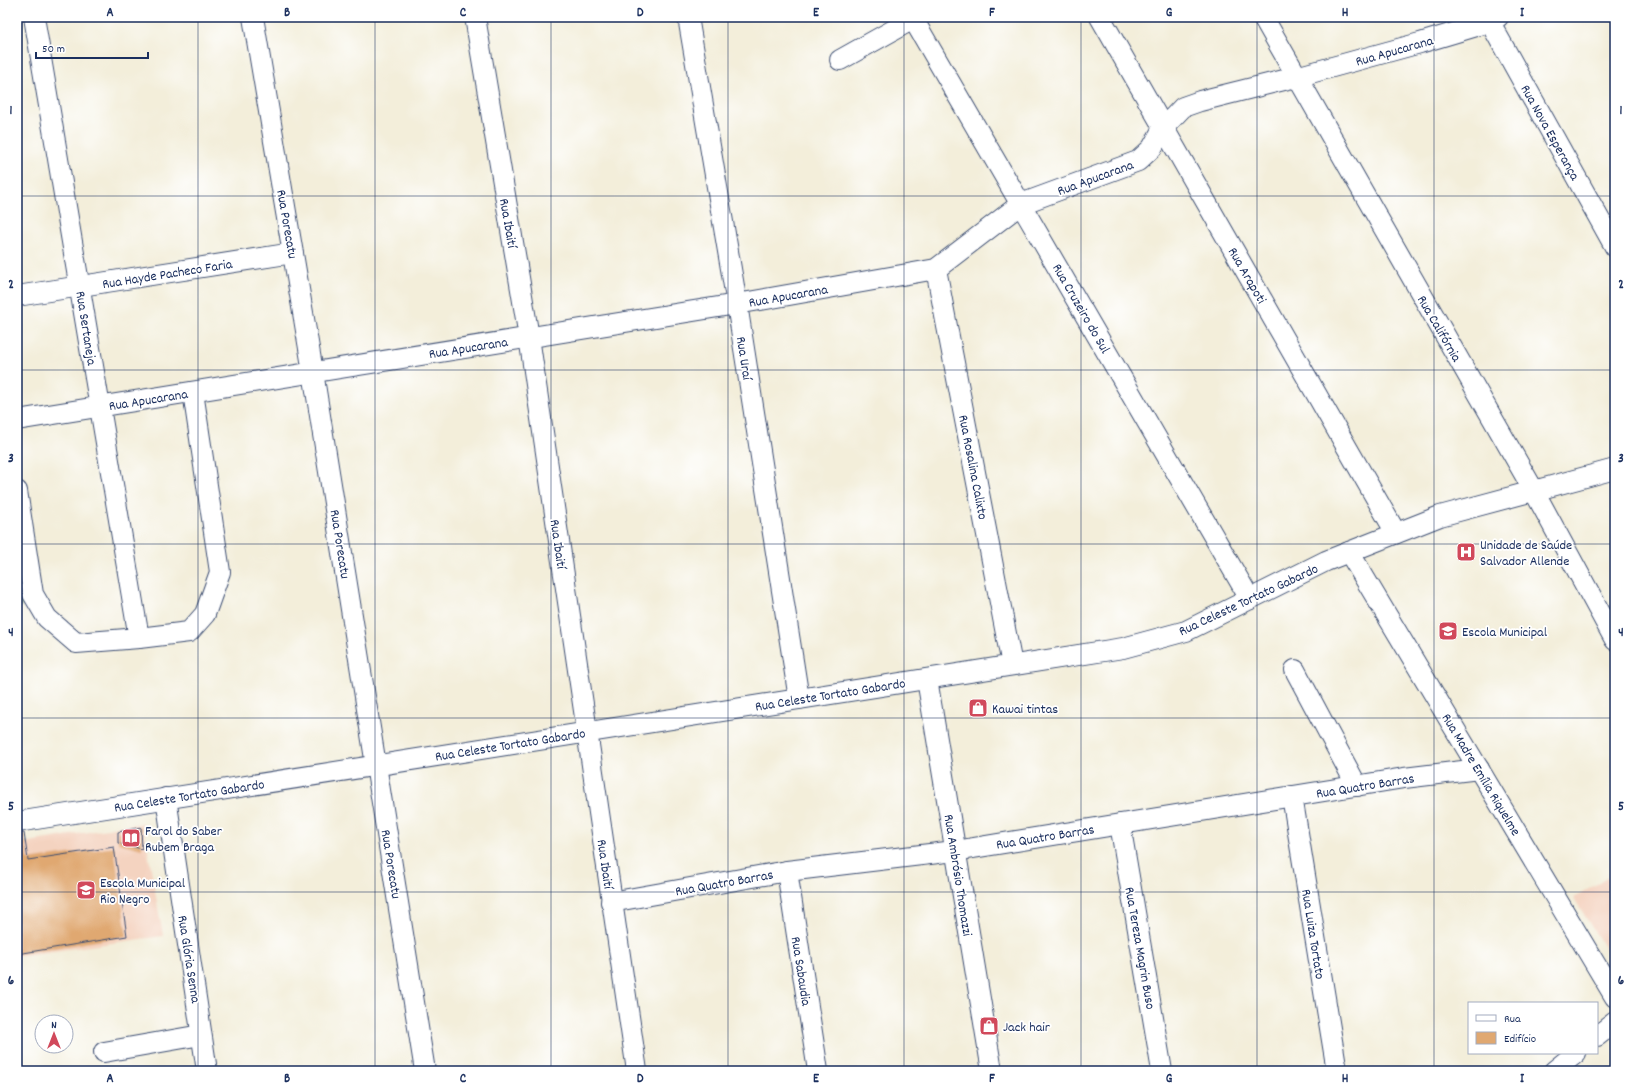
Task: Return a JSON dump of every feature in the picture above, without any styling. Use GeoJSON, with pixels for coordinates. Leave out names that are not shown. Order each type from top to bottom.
{"type":"FeatureCollection","features":[{"type":"Feature","properties":{"kind":"street","name":"Rua Sertaneja"},"geometry":{"type":"LineString","coordinates":[[34,17],[81,287],[99,407],[139,638]]}},
{"type":"Feature","properties":{"kind":"street","name":"Rua Porecatu"},"geometry":{"type":"LineString","coordinates":[[253,17],[313,372],[425,1071]]}},
{"type":"Feature","properties":{"kind":"street","name":"Rua Ibaití"},"geometry":{"type":"LineString","coordinates":[[475,17],[529,337],[637,1071]]}},
{"type":"Feature","properties":{"kind":"street","name":"Rua Uraí"},"geometry":{"type":"LineString","coordinates":[[688,17],[737,304],[799,699]]}},
{"type":"Feature","properties":{"kind":"street","name":"Rua Arapoti"},"geometry":{"type":"LineString","coordinates":[[1100,17],[1396,533]]}},
{"type":"Feature","properties":{"kind":"street","name":"Rua Califórnia"},"geometry":{"type":"LineString","coordinates":[[1263,17],[1534,491],[1615,640]]}},
{"type":"Feature","properties":{"kind":"street"},"geometry":{"type":"LineString","coordinates":[[840,60],[912,18]]}},
{"type":"Feature","properties":{"kind":"street","name":"Rua Cruzeiro do Sul"},"geometry":{"type":"LineString","coordinates":[[912,18],[1022,204],[1250,599]]}},
{"type":"Feature","properties":{"kind":"street","name":"Rua Apucarana"},"geometry":{"type":"LineString","coordinates":[[17,420],[737,304],[936,269],[1022,204],[1138,161],[1152,148],[1163,128],[1183,107],[1296,77],[1491,19]]}},
{"type":"Feature","properties":{"kind":"street","name":"Rua Nova Esperança"},"geometry":{"type":"LineString","coordinates":[[1491,19],[1615,247]]}},
{"type":"Feature","properties":{"kind":"street","name":"Rua Hayde Pacheco Faria"},"geometry":{"type":"LineString","coordinates":[[17,296],[293,253]]}},
{"type":"Feature","properties":{"kind":"street","name":"Rua Rosalina Calixto"},"geometry":{"type":"LineString","coordinates":[[936,269],[1012,665]]}},
{"type":"Feature","properties":{"kind":"street"},"geometry":{"type":"LineString","coordinates":[[17,491],[33,594],[47,618],[76,643],[189,632],[205,614],[220,572],[193,392]]}},
{"type":"Feature","properties":{"kind":"street","name":"Rua Celeste Tortato Gabardo"},"geometry":{"type":"LineString","coordinates":[[17,822],[1123,648],[1186,631],[1326,561],[1440,516],[1615,469]]}},
{"type":"Feature","properties":{"kind":"street","name":"Rua Madre Emília Riquelme"},"geometry":{"type":"LineString","coordinates":[[1349,552],[1615,997]]}},
{"type":"Feature","properties":{"kind":"street"},"geometry":{"type":"LineString","coordinates":[[1295,670],[1357,786]]}},
{"type":"Feature","properties":{"kind":"street","name":"Rua Ambrósio Thomazzi"},"geometry":{"type":"LineString","coordinates":[[927,679],[992,1071]]}},
{"type":"Feature","properties":{"kind":"street","name":"Rua Quatro Barras"},"geometry":{"type":"LineString","coordinates":[[611,902],[787,870],[956,851],[1292,796],[1479,769]]}},
{"type":"Feature","properties":{"kind":"street","name":"Rua Luiza Tortato"},"geometry":{"type":"LineString","coordinates":[[1292,796],[1337,1071]]}},
{"type":"Feature","properties":{"kind":"street","name":"Rua Glória Senna"},"geometry":{"type":"LineString","coordinates":[[166,798],[201,1034],[208,1071]]}},
{"type":"Feature","properties":{"kind":"street","name":"Rua Tereza Magrin Buso"},"geometry":{"type":"LineString","coordinates":[[1120,824],[1162,1071]]}},
{"type":"Feature","properties":{"kind":"street","name":"Rua Sabaudia"},"geometry":{"type":"LineString","coordinates":[[787,870],[818,1071]]}},
{"type":"Feature","properties":{"kind":"street"},"geometry":{"type":"LineString","coordinates":[[1598,1035],[1615,1022]]}},
{"type":"Feature","properties":{"kind":"street"},"geometry":{"type":"LineString","coordinates":[[104,1052],[201,1034]]}},
{"type":"Feature","properties":{"kind":"street"},"geometry":{"type":"LineString","coordinates":[[1554,1071],[1575,1054]]}},
{"type":"Feature","properties":{"kind":"shaded area","name":"Escola Municipal Rio Negro"},"geometry":{"type":"Polygon","coordinates":[[[143,823],[163,936],[17,956],[17,844],[143,823]]]}},
{"type":"Feature","properties":{"kind":"shaded area"},"geometry":{"type":"Polygon","coordinates":[[[1615,873],[1615,965],[1574,898],[1615,873]]]}},
{"type":"Feature","properties":{"kind":"green space"},"geometry":{"type":"Polygon","coordinates":[[[17,542],[25,605],[17,607],[17,542]]]}},
{"type":"Feature","properties":{"kind":"building","name":"Farol do Saber Rubem Braga"},"geometry":{"type":"Polygon","coordinates":[[[141,827],[142,849],[118,843],[118,832],[141,827]]]}},
{"type":"Feature","properties":{"kind":"building","name":"Escola Municipal Rio Negro"},"geometry":{"type":"Polygon","coordinates":[[[17,833],[24,833],[28,860],[114,847],[127,936],[17,954],[17,833]]]}},
{"type":"Feature","properties":{"kind":"place","name":"Unidade de Saúde Salvador Allende"},"geometry":{"type":"Point","coordinates":[1466,552]}},
{"type":"Feature","properties":{"kind":"place","name":"Escola Municipal"},"geometry":{"type":"Point","coordinates":[1448,631]}},
{"type":"Feature","properties":{"kind":"place","name":"Kawai tintas"},"geometry":{"type":"Point","coordinates":[978,708]}},
{"type":"Feature","properties":{"kind":"place","name":"Farol do Saber Rubem Braga"},"geometry":{"type":"Point","coordinates":[131,838]}},
{"type":"Feature","properties":{"kind":"place","name":"Escola Municipal Rio Negro"},"geometry":{"type":"Point","coordinates":[86,890]}},
{"type":"Feature","properties":{"kind":"place","name":"Jack hair"},"geometry":{"type":"Point","coordinates":[989,1026]}}]}
